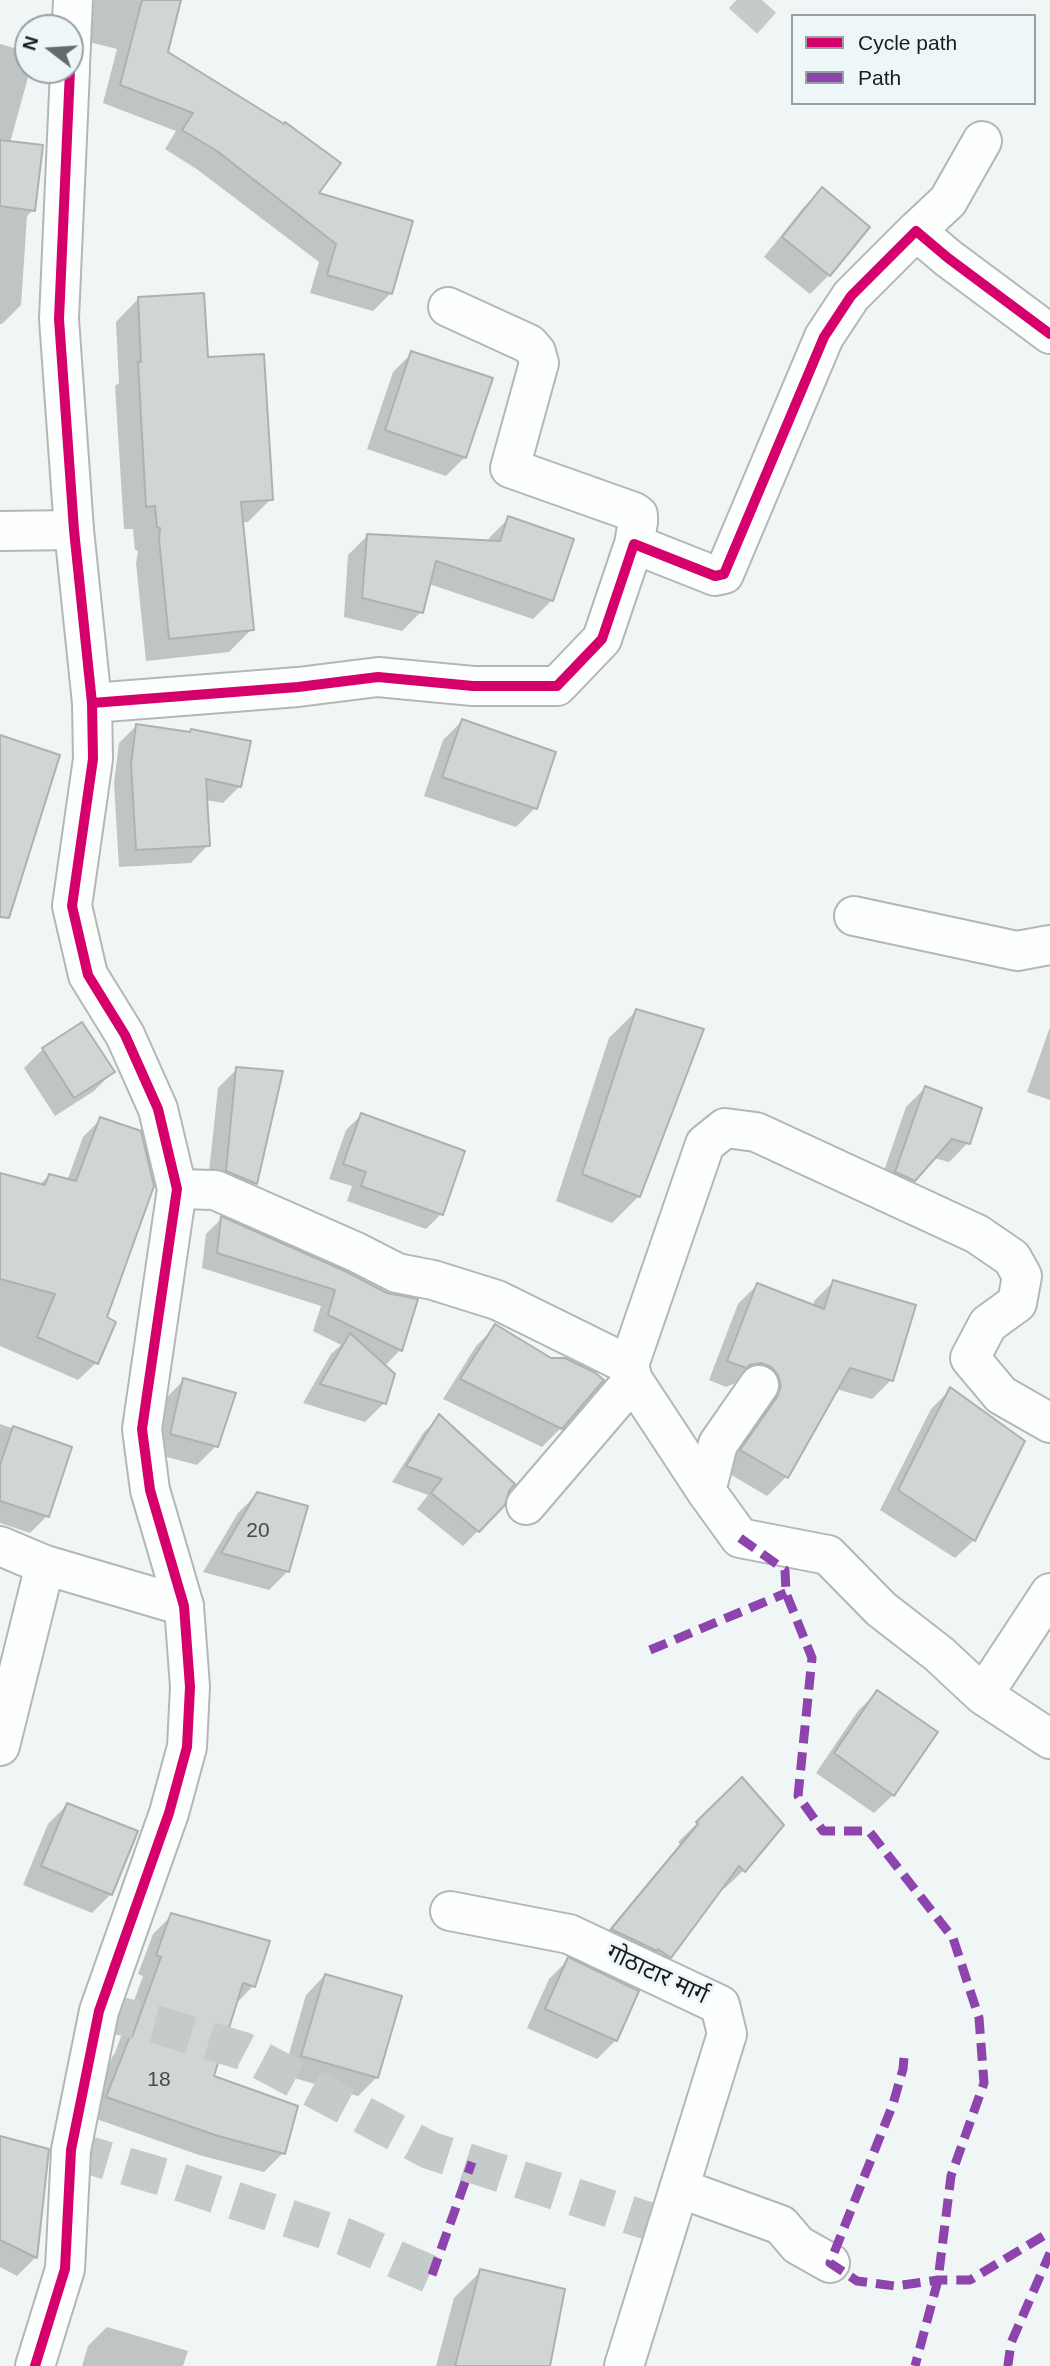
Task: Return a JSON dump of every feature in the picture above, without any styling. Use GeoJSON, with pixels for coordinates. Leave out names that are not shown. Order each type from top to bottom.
{"type":"FeatureCollection","features":[{"type":"Feature","properties":{"kind":"street"},"geometry":{"type":"LineString","coordinates":[[35,2366],[65,2269],[71,2150],[99,2011],[169,1813],[187,1747],[190,1687],[184,1606],[150,1490],[142,1429],[177,1189],[158,1109],[125,1035],[88,975],[72,905],[93,759],[92,703],[74,530],[59,319],[69,84]]}},
{"type":"Feature","properties":{"kind":"street"},"geometry":{"type":"LineString","coordinates":[[634,544],[715,576],[724,574],[824,337],[851,296],[948,201],[982,141]]}},
{"type":"Feature","properties":{"kind":"street"},"geometry":{"type":"LineString","coordinates":[[916,231],[1050,334]]}},
{"type":"Feature","properties":{"kind":"street"},"geometry":{"type":"LineString","coordinates":[[92,703],[284,688],[378,677],[473,686],[557,686],[602,639],[634,544],[638,515],[510,468],[539,363],[536,352],[529,344],[448,307]]}},
{"type":"Feature","properties":{"kind":"street"},"geometry":{"type":"LineString","coordinates":[[0,531],[74,530]]}},
{"type":"Feature","properties":{"kind":"street"},"geometry":{"type":"LineString","coordinates":[[854,916],[1017,951],[1050,945]]}},
{"type":"Feature","properties":{"kind":"street"},"geometry":{"type":"LineString","coordinates":[[526,1506],[631,1372],[705,1144],[726,1128],[756,1132],[977,1234],[1012,1258],[1023,1276],[1017,1303],[988,1324],[970,1359],[1001,1395],[1050,1423]]}},
{"type":"Feature","properties":{"kind":"street"},"geometry":{"type":"LineString","coordinates":[[177,1189],[215,1190],[397,1273],[433,1280],[497,1300],[631,1372],[706,1491],[740,1538],[828,1555],[881,1609],[939,1654],[982,1695],[1050,1739]]}},
{"type":"Feature","properties":{"kind":"street"},"geometry":{"type":"LineString","coordinates":[[706,1491],[718,1444],[759,1385]]}},
{"type":"Feature","properties":{"kind":"street"},"geometry":{"type":"LineString","coordinates":[[0,1546],[45,1565],[184,1606]]}},
{"type":"Feature","properties":{"kind":"street"},"geometry":{"type":"LineString","coordinates":[[0,1746],[45,1565]]}},
{"type":"Feature","properties":{"kind":"street"},"geometry":{"type":"LineString","coordinates":[[982,1695],[1050,1593]]}},
{"type":"Feature","properties":{"kind":"street","name":"गोठाटार मार्ग"},"geometry":{"type":"LineString","coordinates":[[450,1910],[569,1934],[720,2004],[727,2034],[624,2366]]}},
{"type":"Feature","properties":{"kind":"street"},"geometry":{"type":"LineString","coordinates":[[679,2188],[781,2225],[798,2245],[830,2263]]}},
{"type":"Feature","properties":{"kind":"building"},"geometry":{"type":"Polygon","coordinates":[[[142,0],[181,0],[168,52],[284,124],[285,122],[341,163],[319,193],[413,221],[392,294],[327,275],[336,244],[217,151],[182,130],[193,113],[120,85],[142,0]]]}},
{"type":"Feature","properties":{"kind":"building"},"geometry":{"type":"Polygon","coordinates":[[[0,140],[43,145],[35,211],[0,206],[0,140]]]}},
{"type":"Feature","properties":{"kind":"building"},"geometry":{"type":"Polygon","coordinates":[[[822,187],[870,227],[830,276],[782,237],[822,187]]]}},
{"type":"Feature","properties":{"kind":"building"},"geometry":{"type":"Polygon","coordinates":[[[204,293],[208,357],[264,354],[273,500],[241,502],[254,630],[169,639],[160,528],[157,527],[155,506],[146,507],[138,362],[141,362],[138,297],[204,293]]]}},
{"type":"Feature","properties":{"kind":"building"},"geometry":{"type":"Polygon","coordinates":[[[411,351],[493,378],[466,458],[385,430],[411,351]]]}},
{"type":"Feature","properties":{"kind":"building"},"geometry":{"type":"Polygon","coordinates":[[[508,516],[574,539],[553,601],[436,561],[423,613],[362,598],[367,534],[500,541],[508,516]]]}},
{"type":"Feature","properties":{"kind":"building"},"geometry":{"type":"Polygon","coordinates":[[[462,719],[556,752],[537,809],[442,777],[462,719]]]}},
{"type":"Feature","properties":{"kind":"building"},"geometry":{"type":"Polygon","coordinates":[[[136,724],[190,732],[191,729],[251,741],[241,787],[206,779],[210,846],[136,850],[131,765],[136,724]]]}},
{"type":"Feature","properties":{"kind":"building"},"geometry":{"type":"Polygon","coordinates":[[[0,735],[60,755],[9,918],[0,917],[0,735]]]}},
{"type":"Feature","properties":{"kind":"building"},"geometry":{"type":"Polygon","coordinates":[[[636,1009],[704,1029],[640,1197],[582,1174],[636,1009]]]}},
{"type":"Feature","properties":{"kind":"building"},"geometry":{"type":"Polygon","coordinates":[[[82,1022],[115,1072],[74,1098],[42,1048],[82,1022]]]}},
{"type":"Feature","properties":{"kind":"building"},"geometry":{"type":"Polygon","coordinates":[[[236,1067],[283,1071],[257,1184],[226,1171],[236,1067]]]}},
{"type":"Feature","properties":{"kind":"building"},"geometry":{"type":"Polygon","coordinates":[[[925,1086],[982,1108],[970,1144],[952,1139],[915,1181],[895,1172],[925,1086]]]}},
{"type":"Feature","properties":{"kind":"building"},"geometry":{"type":"Polygon","coordinates":[[[361,1113],[465,1151],[443,1215],[361,1186],[366,1172],[343,1164],[361,1113]]]}},
{"type":"Feature","properties":{"kind":"building"},"geometry":{"type":"Polygon","coordinates":[[[100,1117],[141,1131],[154,1186],[107,1317],[116,1322],[98,1364],[37,1337],[55,1294],[0,1279],[0,1173],[45,1185],[49,1174],[76,1181],[100,1117]]]}},
{"type":"Feature","properties":{"kind":"building"},"geometry":{"type":"Polygon","coordinates":[[[221,1216],[347,1272],[387,1293],[418,1299],[402,1351],[328,1315],[335,1290],[217,1253],[221,1216]]]}},
{"type":"Feature","properties":{"kind":"building"},"geometry":{"type":"Polygon","coordinates":[[[833,1280],[916,1305],[893,1381],[850,1368],[788,1478],[740,1450],[777,1397],[781,1386],[778,1375],[771,1367],[761,1363],[746,1368],[727,1361],[757,1283],[824,1309],[833,1280]]]}},
{"type":"Feature","properties":{"kind":"building"},"geometry":{"type":"Polygon","coordinates":[[[495,1324],[551,1358],[565,1358],[604,1380],[562,1429],[460,1379],[495,1324]]]}},
{"type":"Feature","properties":{"kind":"building"},"geometry":{"type":"Polygon","coordinates":[[[350,1333],[395,1374],[386,1404],[320,1384],[350,1333]]]}},
{"type":"Feature","properties":{"kind":"building"},"geometry":{"type":"Polygon","coordinates":[[[183,1378],[236,1393],[218,1447],[170,1434],[183,1378]]]}},
{"type":"Feature","properties":{"kind":"building"},"geometry":{"type":"Polygon","coordinates":[[[950,1387],[1025,1441],[975,1541],[898,1490],[950,1387]]]}},
{"type":"Feature","properties":{"kind":"building"},"geometry":{"type":"Polygon","coordinates":[[[439,1414],[515,1484],[509,1491],[505,1505],[479,1532],[431,1493],[442,1479],[406,1466],[439,1414]]]}},
{"type":"Feature","properties":{"kind":"building"},"geometry":{"type":"Polygon","coordinates":[[[13,1426],[72,1447],[49,1517],[0,1501],[0,1465],[13,1426]]]}},
{"type":"Feature","properties":{"kind":"building"},"geometry":{"type":"Polygon","coordinates":[[[257,1492],[308,1506],[289,1572],[221,1553],[257,1492]]]}},
{"type":"Feature","properties":{"kind":"building"},"geometry":{"type":"Polygon","coordinates":[[[877,1690],[938,1732],[894,1796],[834,1753],[877,1690]]]}},
{"type":"Feature","properties":{"kind":"building"},"geometry":{"type":"Polygon","coordinates":[[[742,1777],[784,1825],[745,1872],[739,1866],[671,1958],[658,1949],[657,1951],[611,1929],[698,1824],[696,1822],[742,1777]]]}},
{"type":"Feature","properties":{"kind":"building"},"geometry":{"type":"Polygon","coordinates":[[[67,1803],[138,1831],[112,1895],[41,1866],[67,1803]]]}},
{"type":"Feature","properties":{"kind":"building"},"geometry":{"type":"Polygon","coordinates":[[[171,1913],[270,1941],[255,1987],[243,1983],[214,2076],[298,2106],[285,2154],[218,2136],[106,2097],[130,2036],[132,2037],[161,1957],[156,1955],[171,1913]]]}},
{"type":"Feature","properties":{"kind":"building"},"geometry":{"type":"Polygon","coordinates":[[[568,1957],[639,1991],[617,2041],[545,2009],[568,1957]]]}},
{"type":"Feature","properties":{"kind":"building"},"geometry":{"type":"Polygon","coordinates":[[[325,1974],[402,1996],[378,2078],[301,2056],[325,1974]]]}},
{"type":"Feature","properties":{"kind":"building"},"geometry":{"type":"Polygon","coordinates":[[[0,2136],[49,2149],[37,2258],[0,2240],[0,2136]]]}},
{"type":"Feature","properties":{"kind":"building"},"geometry":{"type":"Polygon","coordinates":[[[480,2269],[565,2289],[550,2366],[455,2366],[480,2269]]]}},
{"type":"Feature","properties":{"kind":"tunnel"},"geometry":{"type":"LineString","coordinates":[[743,21],[762,0]]}},
{"type":"Feature","properties":{"kind":"tunnel"},"geometry":{"type":"LineString","coordinates":[[99,2011],[158,2025],[243,2051],[429,2150],[667,2227]]}},
{"type":"Feature","properties":{"kind":"tunnel"},"geometry":{"type":"LineString","coordinates":[[71,2150],[173,2180],[345,2237],[432,2275]]}},
{"type":"Feature","properties":{"kind":"marked path"},"geometry":{"type":"LineString","coordinates":[[740,1538],[785,1570],[786,1593],[812,1658],[798,1796],[823,1831],[869,1831],[953,1938],[979,2018],[984,2083],[951,2176],[938,2280],[915,2366]]}},
{"type":"Feature","properties":{"kind":"marked path"},"geometry":{"type":"LineString","coordinates":[[650,1650],[786,1593]]}},
{"type":"Feature","properties":{"kind":"marked path"},"geometry":{"type":"LineString","coordinates":[[904,2058],[893,2104],[830,2263],[857,2281],[895,2286],[938,2280],[970,2280],[1050,2232]]}},
{"type":"Feature","properties":{"kind":"marked path"},"geometry":{"type":"LineString","coordinates":[[432,2275],[472,2162]]}},
{"type":"Feature","properties":{"kind":"marked path"},"geometry":{"type":"LineString","coordinates":[[1011,2366],[1008,2365],[1011,2343],[1050,2253]]}},
{"type":"Feature","properties":{"kind":"cycle path"},"geometry":{"type":"LineString","coordinates":[[35,2366],[65,2269],[71,2150],[99,2011],[169,1813],[187,1747],[190,1687],[184,1606],[150,1490],[142,1429],[177,1189],[158,1109],[125,1035],[88,975],[72,906],[93,759],[92,703],[74,530],[59,319],[69,84]]}},
{"type":"Feature","properties":{"kind":"cycle path"},"geometry":{"type":"LineString","coordinates":[[92,703],[298,687],[378,677],[473,686],[557,686],[602,639],[634,544],[715,576],[724,574],[824,337],[851,296],[916,231],[1050,334]]}}]}
